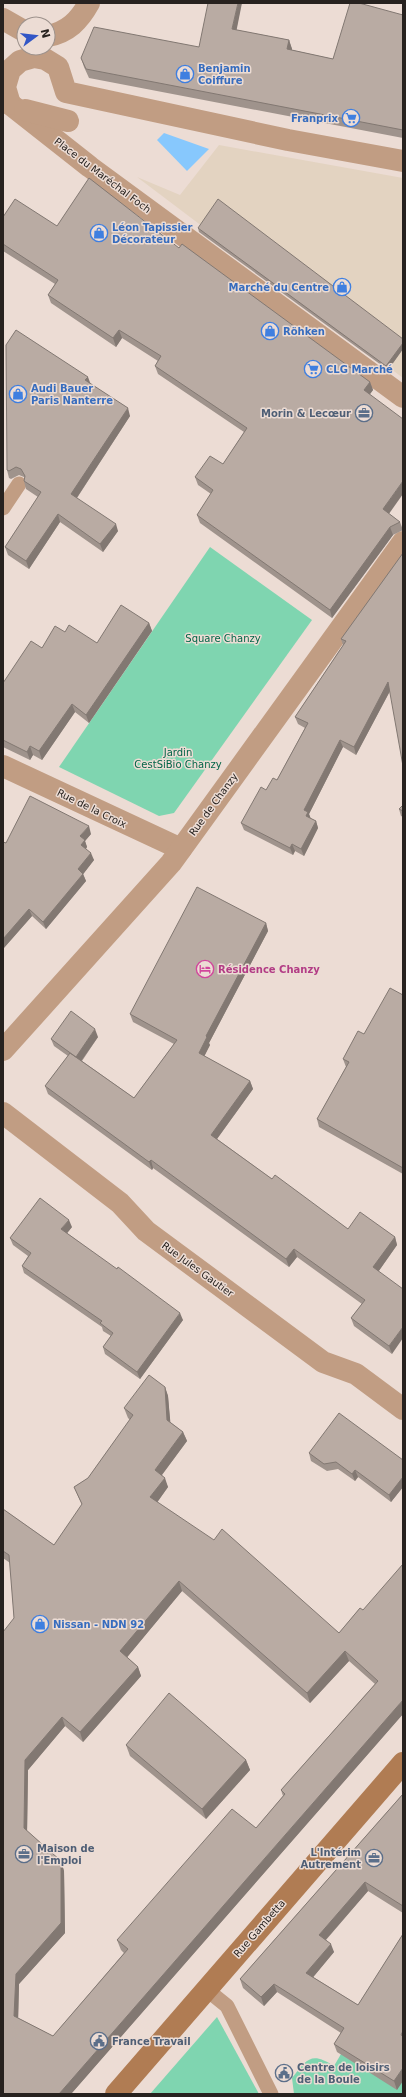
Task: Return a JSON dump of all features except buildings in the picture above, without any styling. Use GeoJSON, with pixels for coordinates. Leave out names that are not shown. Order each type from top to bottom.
{"type":"FeatureCollection","features":[{"type":"Feature","properties":{"kind":"street"},"geometry":{"type":"LineString","coordinates":[[56,33],[66,30],[77,22],[88,3]]}},
{"type":"Feature","properties":{"kind":"street"},"geometry":{"type":"LineString","coordinates":[[3,19],[16,26]]}},
{"type":"Feature","properties":{"kind":"street"},"geometry":{"type":"LineString","coordinates":[[27,56],[10,70],[5,87],[10,106],[68,121]]}},
{"type":"Feature","properties":{"kind":"street"},"geometry":{"type":"LineString","coordinates":[[40,56],[58,67],[66,92],[280,138],[403,161]]}},
{"type":"Feature","properties":{"kind":"street","name":"Place du Maréchal Foch"},"geometry":{"type":"LineString","coordinates":[[10,106],[403,397]]}},
{"type":"Feature","properties":{"kind":"street","name":"Rue de Chanzy"},"geometry":{"type":"LineString","coordinates":[[3,1050],[171,863],[403,542]]}},
{"type":"Feature","properties":{"kind":"street","name":"Rue de la Croix"},"geometry":{"type":"LineString","coordinates":[[3,766],[181,849]]}},
{"type":"Feature","properties":{"kind":"street","name":"Rue Jules Gautier"},"geometry":{"type":"LineString","coordinates":[[3,1113],[120,1203],[146,1231],[177,1254],[323,1362],[356,1374],[403,1409]]}},
{"type":"Feature","properties":{"kind":"street","name":"Rue Gambetta"},"geometry":{"type":"LineString","coordinates":[[116,2094],[403,1763]]}},
{"type":"Feature","properties":{"kind":"lane"},"geometry":{"type":"LineString","coordinates":[[3,508],[18,484]]}},
{"type":"Feature","properties":{"kind":"lane"},"geometry":{"type":"LineString","coordinates":[[206,1989],[227,2006],[271,2094]]}},
{"type":"Feature","properties":{"kind":"shaded area","name":"Marché du Centre"},"geometry":{"type":"Polygon","coordinates":[[[219,145],[403,178],[403,378],[137,177],[180,195],[219,145]]]}},
{"type":"Feature","properties":{"kind":"green space","name":"Square Chanzy"},"geometry":{"type":"Polygon","coordinates":[[[210,547],[312,620],[174,813],[159,816],[59,767],[210,547]]]}},
{"type":"Feature","properties":{"kind":"green space"},"geometry":{"type":"Polygon","coordinates":[[[217,2017],[259,2094],[150,2094],[217,2017]]]}},
{"type":"Feature","properties":{"kind":"green space"},"geometry":{"type":"Polygon","coordinates":[[[403,2040],[403,2094],[294,2094],[292,2078],[310,2059],[320,2059],[334,2066],[341,2054],[403,2040]]]}},
{"type":"Feature","properties":{"kind":"water"},"geometry":{"type":"Polygon","coordinates":[[[164,133],[209,149],[187,171],[157,140],[164,133]]]}},
{"type":"Feature","properties":{"kind":"place","name":"Benjamin Coiffure"},"geometry":{"type":"Point","coordinates":[185,74]}},
{"type":"Feature","properties":{"kind":"place","name":"Franprix"},"geometry":{"type":"Point","coordinates":[351,118]}},
{"type":"Feature","properties":{"kind":"place","name":"Léon Tapissier Décorateur"},"geometry":{"type":"Point","coordinates":[99,233]}},
{"type":"Feature","properties":{"kind":"place","name":"Marché du Centre"},"geometry":{"type":"Point","coordinates":[342,287]}},
{"type":"Feature","properties":{"kind":"place","name":"Röhken"},"geometry":{"type":"Point","coordinates":[270,331]}},
{"type":"Feature","properties":{"kind":"place","name":"CLG Marché"},"geometry":{"type":"Point","coordinates":[313,369]}},
{"type":"Feature","properties":{"kind":"place","name":"Audi Bauer Paris Nanterre"},"geometry":{"type":"Point","coordinates":[18,394]}},
{"type":"Feature","properties":{"kind":"place","name":"Morin & Lecœur"},"geometry":{"type":"Point","coordinates":[364,413]}},
{"type":"Feature","properties":{"kind":"place","name":"Résidence Chanzy"},"geometry":{"type":"Point","coordinates":[205,969]}},
{"type":"Feature","properties":{"kind":"place","name":"Nissan - NDN 92"},"geometry":{"type":"Point","coordinates":[40,1624]}},
{"type":"Feature","properties":{"kind":"place","name":"Maison de l'Emploi"},"geometry":{"type":"Point","coordinates":[24,1854]}},
{"type":"Feature","properties":{"kind":"place","name":"L'Intérim Autrement"},"geometry":{"type":"Point","coordinates":[374,1858]}},
{"type":"Feature","properties":{"kind":"place","name":"France Travail"},"geometry":{"type":"Point","coordinates":[99,2041]}},
{"type":"Feature","properties":{"kind":"place","name":"Centre de loisirs de la Boule"},"geometry":{"type":"Point","coordinates":[284,2073]}},
{"type":"Feature","properties":{"kind":"park label","name":"Jardin CestSiBio Chanzy"},"geometry":{"type":"Point","coordinates":[178,758]}}]}
